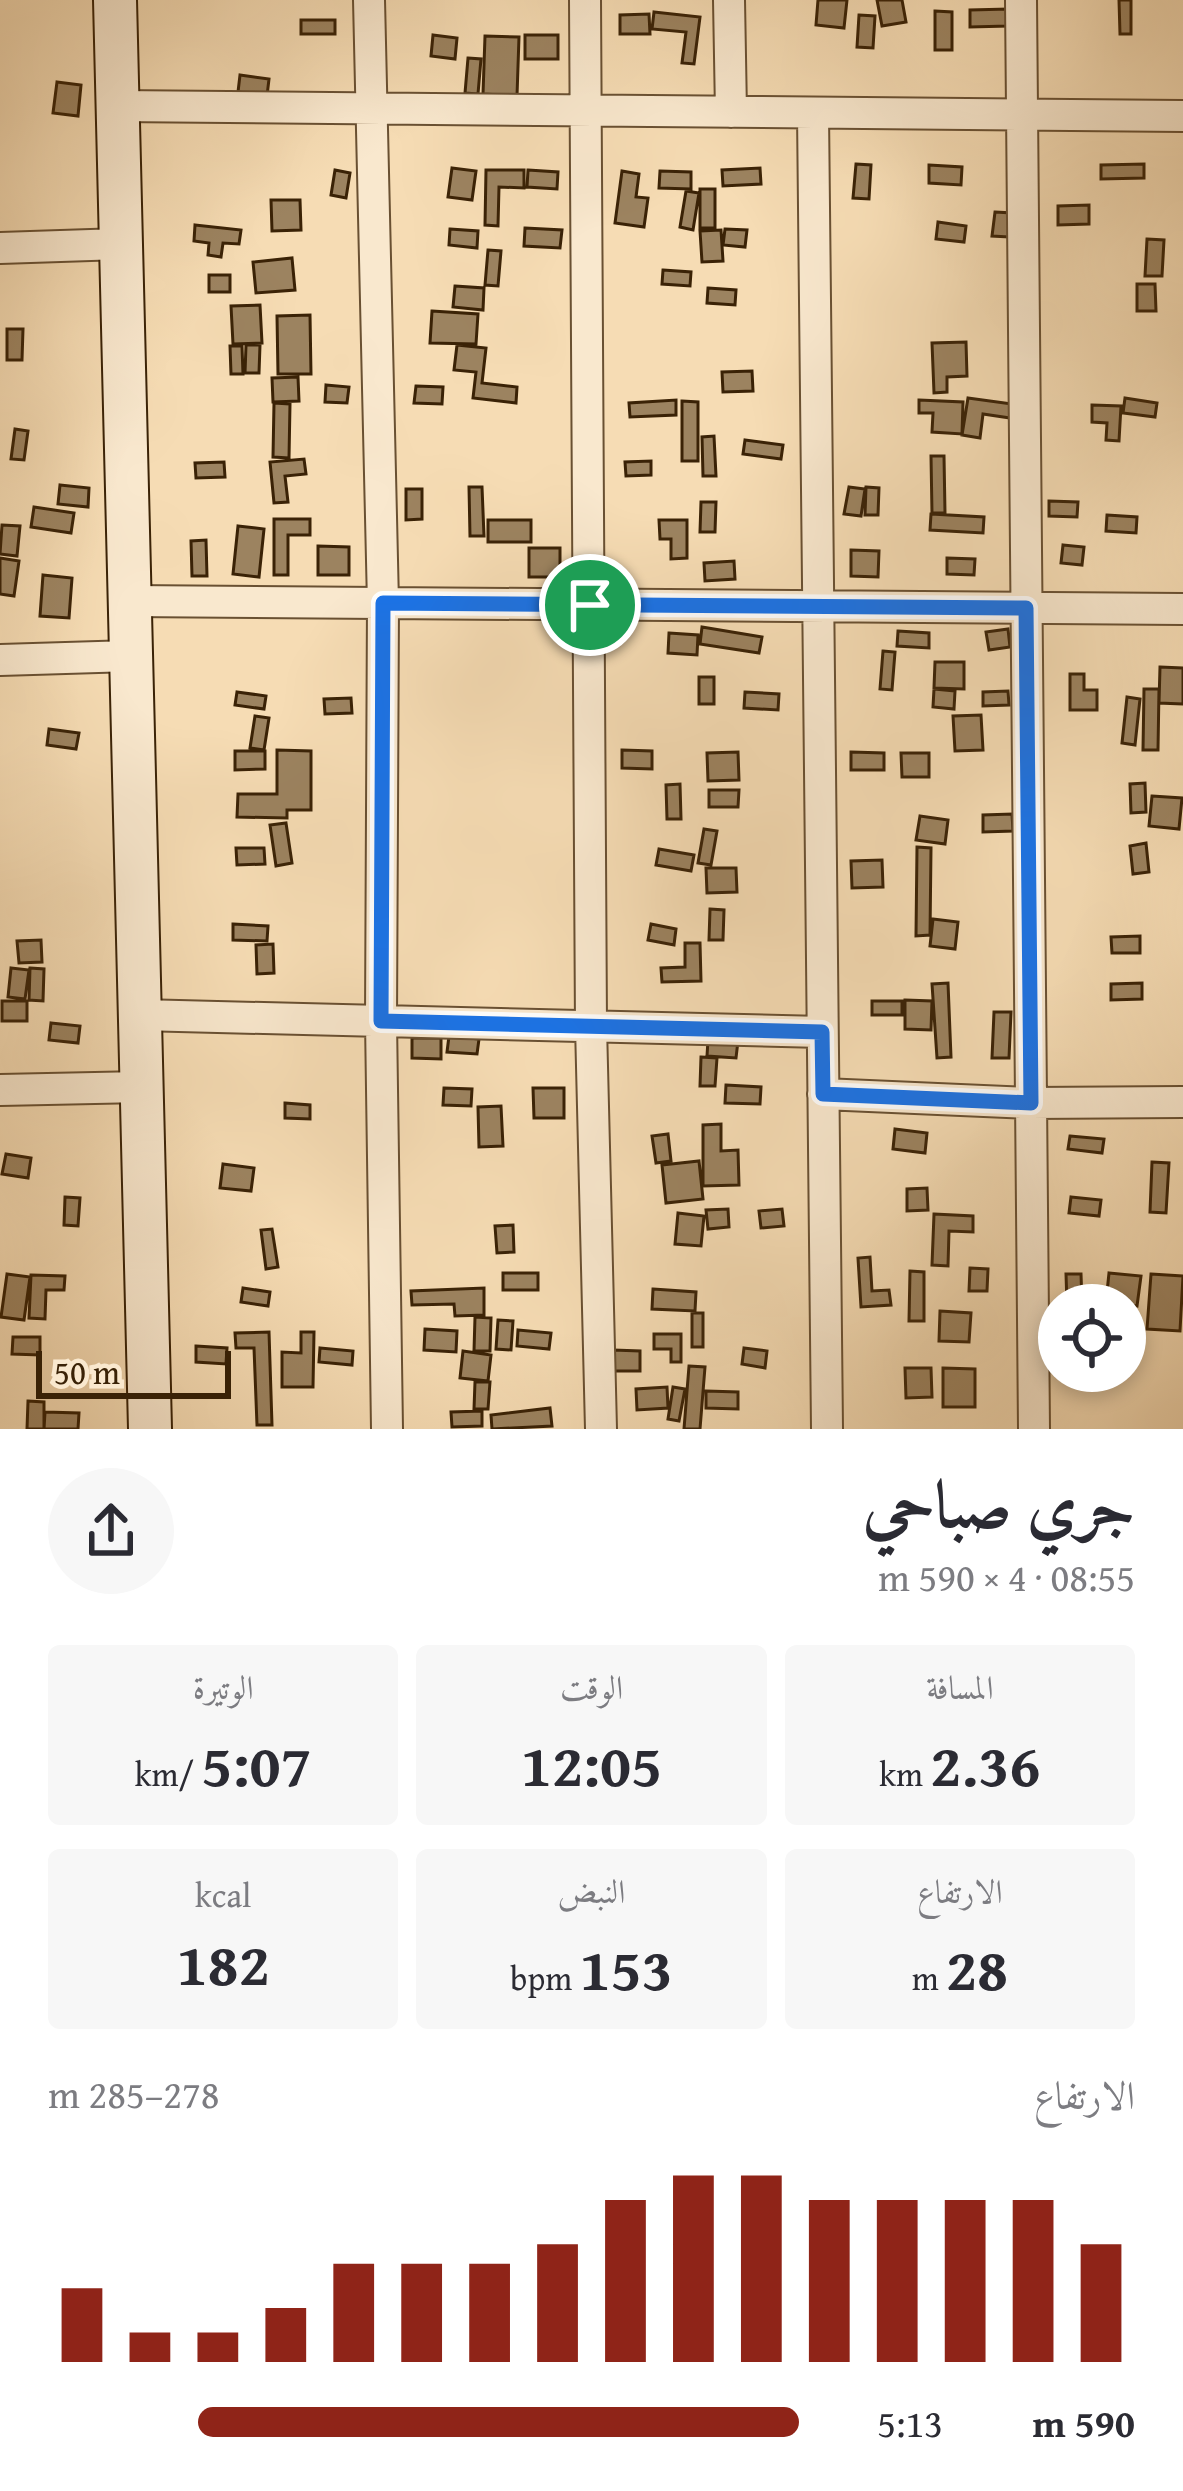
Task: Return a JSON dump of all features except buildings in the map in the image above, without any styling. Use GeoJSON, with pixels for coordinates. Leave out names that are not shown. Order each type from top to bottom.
{"type":"FeatureCollection","features":[{"type":"Feature","properties":{"kind":"street"},"geometry":{"type":"LineString","coordinates":[[115,0],[150,1429]]}},
{"type":"Feature","properties":{"kind":"street"},"geometry":{"type":"LineString","coordinates":[[369,0],[383,603],[381,1021],[387,1429]]}},
{"type":"Feature","properties":{"kind":"street"},"geometry":{"type":"LineString","coordinates":[[584,0],[591,1026],[601,1429]]}},
{"type":"Feature","properties":{"kind":"street"},"geometry":{"type":"LineString","coordinates":[[729,0],[731,112]]}},
{"type":"Feature","properties":{"kind":"street"},"geometry":{"type":"LineString","coordinates":[[1021,0],[1034,1429]]}},
{"type":"Feature","properties":{"kind":"street"},"geometry":{"type":"LineString","coordinates":[[118,106],[1183,116]]}},
{"type":"Feature","properties":{"kind":"street"},"geometry":{"type":"LineString","coordinates":[[813,113],[826,1429]]}},
{"type":"Feature","properties":{"kind":"street"},"geometry":{"type":"LineString","coordinates":[[0,248],[121,244]]}},
{"type":"Feature","properties":{"kind":"street"},"geometry":{"type":"LineString","coordinates":[[130,601],[1183,609]]}},
{"type":"Feature","properties":{"kind":"street"},"geometry":{"type":"LineString","coordinates":[[0,660],[131,656]]}},
{"type":"Feature","properties":{"kind":"street"},"geometry":{"type":"LineString","coordinates":[[140,1015],[822,1032]]}},
{"type":"Feature","properties":{"kind":"street"},"geometry":{"type":"LineString","coordinates":[[0,1090],[142,1087]]}},
{"type":"Feature","properties":{"kind":"street"},"geometry":{"type":"LineString","coordinates":[[823,1094],[1031,1103],[1183,1102]]}},
{"type":"Feature","properties":{"kind":"route"},"geometry":{"type":"LineString","coordinates":[[383,603],[590,605],[1026,608],[1031,1103],[823,1094],[822,1032],[381,1021],[383,603]]}}]}
